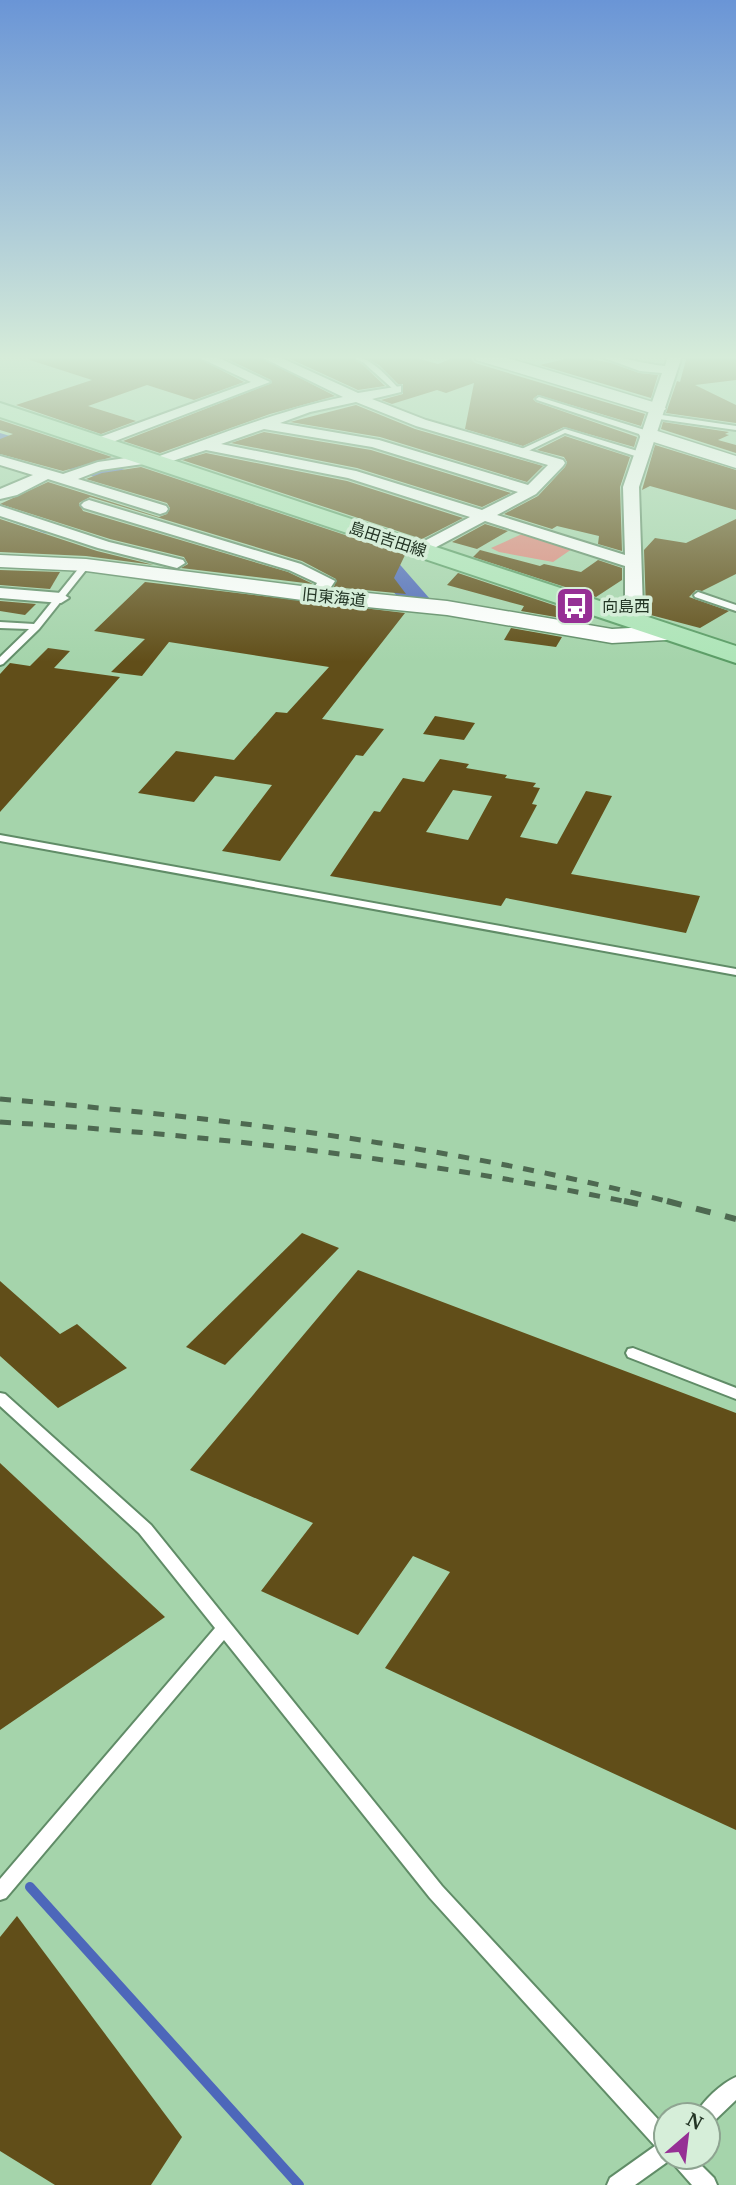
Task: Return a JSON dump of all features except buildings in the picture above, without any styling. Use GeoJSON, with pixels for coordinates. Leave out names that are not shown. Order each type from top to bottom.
{"type":"FeatureCollection","features":[{"type":"Feature","properties":{"kind":"main road","name":"島田吉田線"},"geometry":{"type":"LineString","coordinates":[[143,458],[736,655]]}},
{"type":"Feature","properties":{"kind":"street"},"geometry":{"type":"LineString","coordinates":[[65,479],[98,466],[162,458]]}},
{"type":"Feature","properties":{"kind":"street"},"geometry":{"type":"LineString","coordinates":[[270,458],[351,474],[633,563]]}},
{"type":"Feature","properties":{"kind":"street"},"geometry":{"type":"LineString","coordinates":[[423,458],[531,491]]}},
{"type":"Feature","properties":{"kind":"street"},"geometry":{"type":"LineString","coordinates":[[419,550],[531,491],[558,463],[540,458]]}},
{"type":"Feature","properties":{"kind":"street"},"geometry":{"type":"LineString","coordinates":[[623,618],[634,609],[631,487],[640,458]]}},
{"type":"Feature","properties":{"kind":"street"},"geometry":{"type":"LineString","coordinates":[[0,460],[237,534]]}},
{"type":"Feature","properties":{"kind":"street"},"geometry":{"type":"LineString","coordinates":[[0,495],[12,492],[47,474]]}},
{"type":"Feature","properties":{"kind":"street"},"geometry":{"type":"LineString","coordinates":[[89,505],[295,567],[327,581],[317,595]]}},
{"type":"Feature","properties":{"kind":"street"},"geometry":{"type":"LineString","coordinates":[[139,520],[161,509]]}},
{"type":"Feature","properties":{"kind":"street"},"geometry":{"type":"LineString","coordinates":[[0,512],[104,545],[177,563]]}},
{"type":"Feature","properties":{"kind":"street","name":"旧東海道"},"geometry":{"type":"LineString","coordinates":[[0,561],[86,565],[317,595],[480,612],[612,636],[666,633]]}},
{"type":"Feature","properties":{"kind":"street"},"geometry":{"type":"LineString","coordinates":[[0,593],[61,598]]}},
{"type":"Feature","properties":{"kind":"lane"},"geometry":{"type":"LineString","coordinates":[[0,662],[36,628],[86,565]]}},
{"type":"Feature","properties":{"kind":"lane"},"geometry":{"type":"LineString","coordinates":[[698,595],[736,608]]}},
{"type":"Feature","properties":{"kind":"lane"},"geometry":{"type":"LineString","coordinates":[[0,625],[36,628]]}},
{"type":"Feature","properties":{"kind":"lane"},"geometry":{"type":"LineString","coordinates":[[0,838],[736,972]]}},
{"type":"Feature","properties":{"kind":"lane"},"geometry":{"type":"LineString","coordinates":[[633,1353],[736,1394]]}},
{"type":"Feature","properties":{"kind":"lane"},"geometry":{"type":"LineString","coordinates":[[0,1398],[145,1529],[436,1892],[652,2128]]}},
{"type":"Feature","properties":{"kind":"lane"},"geometry":{"type":"LineString","coordinates":[[0,1892],[224,1629]]}},
{"type":"Feature","properties":{"kind":"lane"},"geometry":{"type":"LineString","coordinates":[[721,2101],[736,2087]]}},
{"type":"Feature","properties":{"kind":"lane"},"geometry":{"type":"LineString","coordinates":[[617,2185],[652,2161]]}},
{"type":"Feature","properties":{"kind":"lane"},"geometry":{"type":"LineString","coordinates":[[693,2171],[707,2185]]}},
{"type":"Feature","properties":{"kind":"shaded area"},"geometry":{"type":"Polygon","coordinates":[[[522,534],[572,549],[553,562],[499,552],[491,548],[522,534]]]}},
{"type":"Feature","properties":{"kind":"waterway"},"geometry":{"type":"LineString","coordinates":[[59,458],[160,489]]}},
{"type":"Feature","properties":{"kind":"waterway"},"geometry":{"type":"LineString","coordinates":[[0,515],[46,531]]}},
{"type":"Feature","properties":{"kind":"waterway"},"geometry":{"type":"LineString","coordinates":[[348,548],[385,565],[415,599]]}},
{"type":"Feature","properties":{"kind":"waterway"},"geometry":{"type":"LineString","coordinates":[[30,1887],[299,2185]]}},
{"type":"Feature","properties":{"kind":"railway"},"geometry":{"type":"LineString","coordinates":[[0,1099],[170,1115],[339,1137],[507,1165],[674,1203]]}},
{"type":"Feature","properties":{"kind":"railway"},"geometry":{"type":"LineString","coordinates":[[0,1122],[159,1134],[318,1151],[476,1174],[633,1203]]}},
{"type":"Feature","properties":{"kind":"railway"},"geometry":{"type":"LineString","coordinates":[[624,1201],[638,1204]]}},
{"type":"Feature","properties":{"kind":"railway"},"geometry":{"type":"LineString","coordinates":[[667,1201],[736,1219]]}},
{"type":"Feature","properties":{"kind":"place","name":"向島西"},"geometry":{"type":"Point","coordinates":[575,606]}}]}
